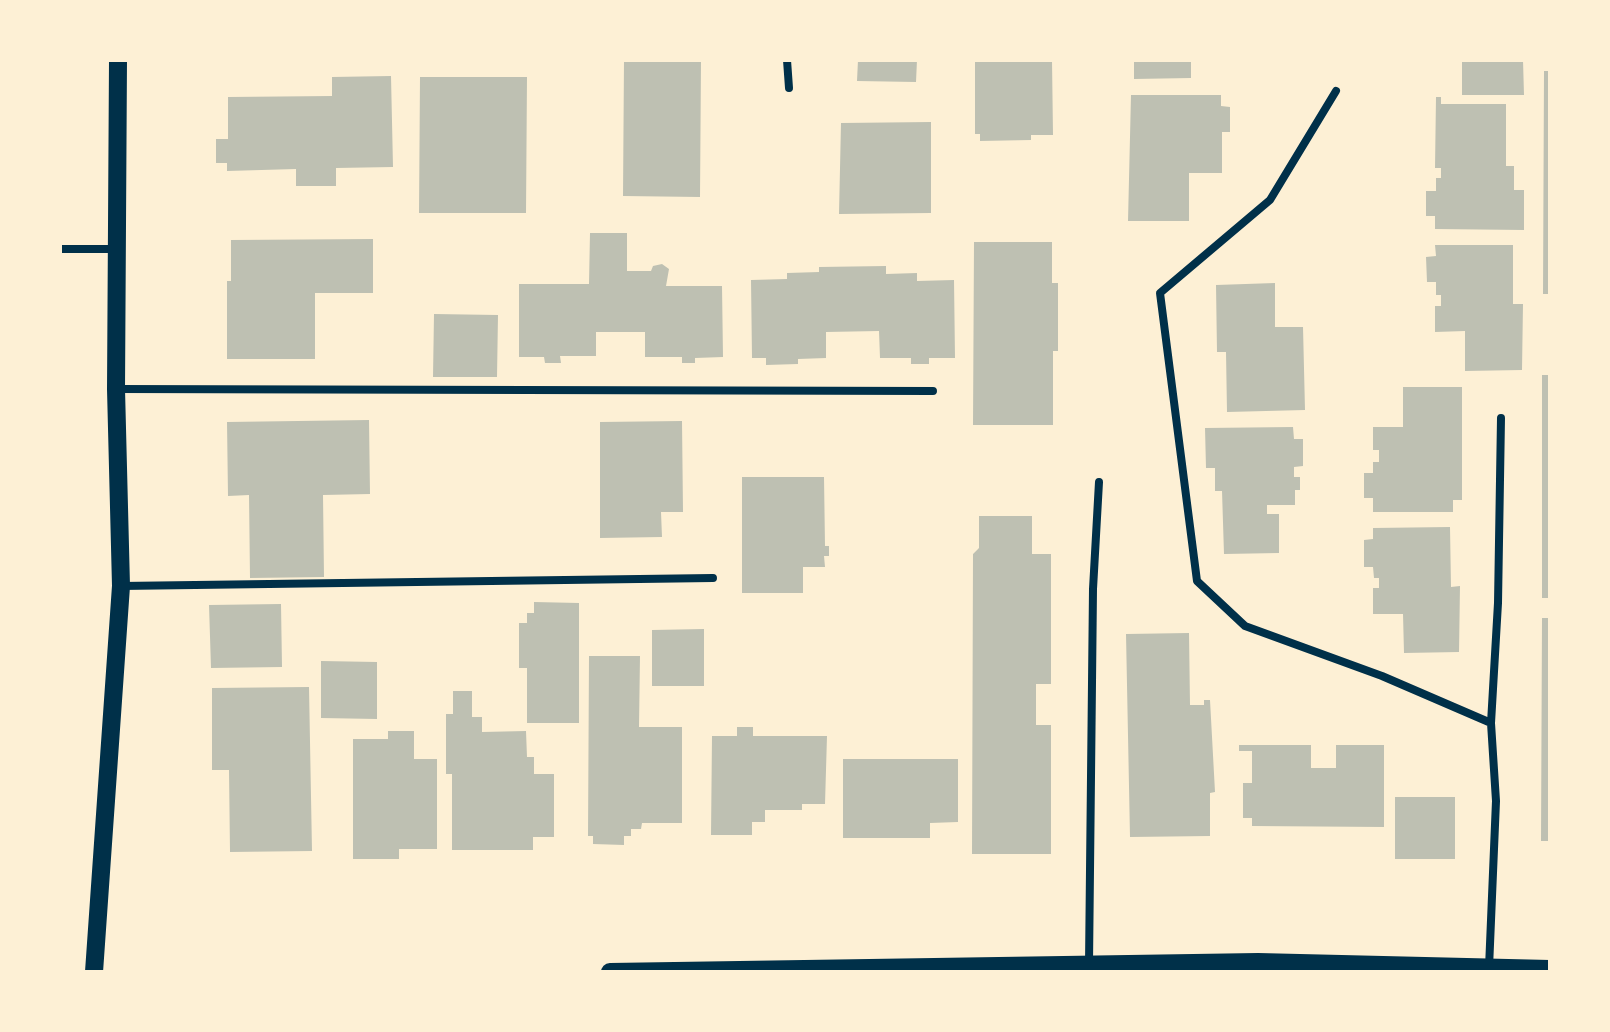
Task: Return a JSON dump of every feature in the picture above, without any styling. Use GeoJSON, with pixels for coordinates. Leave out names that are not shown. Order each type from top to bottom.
{"type":"FeatureCollection","features":[{"type":"Feature","properties":{"kind":"street"},"geometry":{"type":"LineString","coordinates":[[94,972],[121,586],[116,389],[118,60]]}},
{"type":"Feature","properties":{"kind":"street"},"geometry":{"type":"LineString","coordinates":[[610,972],[1258,962],[1550,969]]}},
{"type":"Feature","properties":{"kind":"lane"},"geometry":{"type":"LineString","coordinates":[[787,60],[789,88]]}},
{"type":"Feature","properties":{"kind":"lane"},"geometry":{"type":"LineString","coordinates":[[1336,90],[1270,200],[1160,293],[1197,581],[1245,626],[1382,676],[1491,722]]}},
{"type":"Feature","properties":{"kind":"lane"},"geometry":{"type":"LineString","coordinates":[[60,249],[116,249]]}},
{"type":"Feature","properties":{"kind":"lane"},"geometry":{"type":"LineString","coordinates":[[116,389],[933,391]]}},
{"type":"Feature","properties":{"kind":"lane"},"geometry":{"type":"LineString","coordinates":[[1489,968],[1496,801],[1491,722],[1502,418]]}},
{"type":"Feature","properties":{"kind":"lane"},"geometry":{"type":"LineString","coordinates":[[1089,964],[1093,589],[1099,482]]}},
{"type":"Feature","properties":{"kind":"lane"},"geometry":{"type":"LineString","coordinates":[[121,586],[713,578]]}},
{"type":"Feature","properties":{"kind":"building"},"geometry":{"type":"Polygon","coordinates":[[[624,60],[701,60],[700,197],[623,196],[624,60]]]}},
{"type":"Feature","properties":{"kind":"building"},"geometry":{"type":"Polygon","coordinates":[[[858,60],[917,60],[916,82],[857,81],[858,60]]]}},
{"type":"Feature","properties":{"kind":"building"},"geometry":{"type":"Polygon","coordinates":[[[975,60],[1052,60],[1053,135],[1031,135],[1031,140],[980,141],[980,134],[975,134],[975,60]]]}},
{"type":"Feature","properties":{"kind":"building"},"geometry":{"type":"Polygon","coordinates":[[[1134,60],[1191,60],[1191,78],[1134,79],[1134,60]]]}},
{"type":"Feature","properties":{"kind":"building"},"geometry":{"type":"Polygon","coordinates":[[[1462,60],[1523,60],[1524,95],[1462,95],[1462,60]]]}},
{"type":"Feature","properties":{"kind":"building"},"geometry":{"type":"Polygon","coordinates":[[[1544,71],[1550,71],[1550,294],[1543,294],[1544,71]]]}},
{"type":"Feature","properties":{"kind":"building"},"geometry":{"type":"Polygon","coordinates":[[[391,76],[393,167],[336,168],[336,186],[296,186],[296,169],[227,171],[227,163],[216,163],[216,139],[228,139],[228,97],[332,96],[332,77],[391,76]]]}},
{"type":"Feature","properties":{"kind":"building"},"geometry":{"type":"Polygon","coordinates":[[[420,77],[527,77],[526,213],[419,213],[420,77]]]}},
{"type":"Feature","properties":{"kind":"building"},"geometry":{"type":"Polygon","coordinates":[[[1131,95],[1221,95],[1221,106],[1230,107],[1230,132],[1222,132],[1222,173],[1189,173],[1189,221],[1128,221],[1131,95]]]}},
{"type":"Feature","properties":{"kind":"building"},"geometry":{"type":"Polygon","coordinates":[[[1436,97],[1441,97],[1441,104],[1506,104],[1506,166],[1514,166],[1514,190],[1524,190],[1524,230],[1435,229],[1435,216],[1426,216],[1426,191],[1436,191],[1436,178],[1441,178],[1441,168],[1435,168],[1436,97]]]}},
{"type":"Feature","properties":{"kind":"building"},"geometry":{"type":"Polygon","coordinates":[[[931,122],[931,213],[839,214],[841,123],[931,122]]]}},
{"type":"Feature","properties":{"kind":"building"},"geometry":{"type":"Polygon","coordinates":[[[590,233],[627,233],[627,271],[651,271],[653,266],[662,264],[669,269],[666,286],[722,286],[723,357],[695,358],[695,363],[682,363],[682,357],[645,357],[645,332],[596,332],[596,356],[560,356],[561,363],[545,363],[544,357],[519,357],[519,284],[589,284],[590,233]]]}},
{"type":"Feature","properties":{"kind":"building"},"geometry":{"type":"Polygon","coordinates":[[[373,239],[373,293],[315,293],[315,359],[227,359],[231,240],[373,239]]]}},
{"type":"Feature","properties":{"kind":"building"},"geometry":{"type":"Polygon","coordinates":[[[974,242],[1052,242],[1052,283],[1058,283],[1053,425],[973,425],[974,242]]]}},
{"type":"Feature","properties":{"kind":"building"},"geometry":{"type":"Polygon","coordinates":[[[1435,245],[1513,245],[1513,304],[1523,304],[1522,370],[1465,371],[1465,331],[1435,332],[1435,306],[1441,306],[1441,295],[1436,295],[1436,282],[1427,282],[1426,257],[1436,256],[1435,245]]]}},
{"type":"Feature","properties":{"kind":"building"},"geometry":{"type":"Polygon","coordinates":[[[886,266],[886,274],[917,273],[917,281],[954,280],[955,358],[929,358],[929,364],[911,364],[911,358],[880,358],[879,331],[826,332],[826,358],[798,359],[798,364],[766,365],[766,358],[752,358],[751,280],[787,279],[787,273],[819,272],[819,267],[886,266]]]}},
{"type":"Feature","properties":{"kind":"building"},"geometry":{"type":"Polygon","coordinates":[[[1275,283],[1275,327],[1303,327],[1305,410],[1227,412],[1226,352],[1217,352],[1216,285],[1275,283]]]}},
{"type":"Feature","properties":{"kind":"building"},"geometry":{"type":"Polygon","coordinates":[[[434,314],[498,315],[497,377],[433,377],[434,314]]]}},
{"type":"Feature","properties":{"kind":"building"},"geometry":{"type":"Polygon","coordinates":[[[1542,375],[1550,375],[1550,598],[1542,598],[1542,375]]]}},
{"type":"Feature","properties":{"kind":"building"},"geometry":{"type":"Polygon","coordinates":[[[1403,387],[1462,387],[1462,500],[1453,500],[1453,512],[1373,512],[1373,498],[1364,498],[1364,473],[1373,473],[1373,462],[1379,462],[1379,450],[1373,450],[1373,427],[1403,427],[1403,387]]]}},
{"type":"Feature","properties":{"kind":"building"},"geometry":{"type":"Polygon","coordinates":[[[369,420],[370,494],[323,495],[324,577],[250,578],[249,495],[228,496],[227,422],[369,420]]]}},
{"type":"Feature","properties":{"kind":"building"},"geometry":{"type":"Polygon","coordinates":[[[682,421],[683,512],[661,512],[662,537],[600,538],[600,422],[682,421]]]}},
{"type":"Feature","properties":{"kind":"building"},"geometry":{"type":"Polygon","coordinates":[[[1293,427],[1294,439],[1303,439],[1303,466],[1294,467],[1294,477],[1300,477],[1295,505],[1267,505],[1267,514],[1279,514],[1279,553],[1224,554],[1222,491],[1215,491],[1215,468],[1206,468],[1205,428],[1293,427]]]}},
{"type":"Feature","properties":{"kind":"building"},"geometry":{"type":"Polygon","coordinates":[[[742,477],[824,477],[825,546],[829,546],[829,556],[824,556],[825,567],[803,567],[803,593],[742,593],[742,477]]]}},
{"type":"Feature","properties":{"kind":"building"},"geometry":{"type":"Polygon","coordinates":[[[979,516],[1032,516],[1032,554],[1051,554],[1051,684],[1036,684],[1036,725],[1051,725],[1051,854],[972,854],[973,554],[979,548],[979,516]]]}},
{"type":"Feature","properties":{"kind":"building"},"geometry":{"type":"Polygon","coordinates":[[[1450,527],[1451,587],[1460,586],[1459,652],[1404,653],[1403,614],[1373,614],[1373,588],[1379,588],[1379,578],[1374,578],[1373,567],[1364,567],[1364,540],[1373,539],[1373,528],[1450,527]]]}},
{"type":"Feature","properties":{"kind":"building"},"geometry":{"type":"Polygon","coordinates":[[[534,602],[579,603],[579,723],[527,723],[527,668],[519,668],[519,623],[527,623],[527,613],[534,613],[534,602]]]}},
{"type":"Feature","properties":{"kind":"building"},"geometry":{"type":"Polygon","coordinates":[[[281,604],[282,667],[211,668],[209,605],[281,604]]]}},
{"type":"Feature","properties":{"kind":"building"},"geometry":{"type":"Polygon","coordinates":[[[1542,618],[1550,618],[1550,841],[1541,841],[1542,618]]]}},
{"type":"Feature","properties":{"kind":"building"},"geometry":{"type":"Polygon","coordinates":[[[704,629],[704,686],[652,686],[652,630],[704,629]]]}},
{"type":"Feature","properties":{"kind":"building"},"geometry":{"type":"Polygon","coordinates":[[[1189,633],[1190,705],[1204,705],[1204,700],[1210,700],[1215,792],[1210,793],[1210,836],[1130,837],[1126,634],[1189,633]]]}},
{"type":"Feature","properties":{"kind":"building"},"geometry":{"type":"Polygon","coordinates":[[[589,656],[640,656],[639,727],[682,727],[682,823],[642,823],[641,829],[631,829],[631,836],[624,836],[624,845],[593,844],[593,836],[588,836],[589,656]]]}},
{"type":"Feature","properties":{"kind":"building"},"geometry":{"type":"Polygon","coordinates":[[[321,661],[377,662],[377,719],[321,718],[321,661]]]}},
{"type":"Feature","properties":{"kind":"building"},"geometry":{"type":"Polygon","coordinates":[[[309,687],[312,851],[230,852],[229,770],[212,770],[212,688],[309,687]]]}},
{"type":"Feature","properties":{"kind":"building"},"geometry":{"type":"Polygon","coordinates":[[[453,691],[472,691],[472,717],[482,717],[482,732],[526,731],[527,757],[534,757],[534,774],[554,774],[554,837],[533,837],[533,850],[452,850],[452,774],[446,774],[446,714],[453,714],[453,691]]]}},
{"type":"Feature","properties":{"kind":"building"},"geometry":{"type":"Polygon","coordinates":[[[737,727],[753,727],[753,736],[827,736],[825,804],[802,804],[802,810],[765,810],[765,822],[752,822],[752,835],[711,835],[712,736],[737,736],[737,727]]]}},
{"type":"Feature","properties":{"kind":"building"},"geometry":{"type":"Polygon","coordinates":[[[388,731],[414,731],[414,759],[437,759],[437,849],[399,849],[399,859],[353,859],[353,739],[388,739],[388,731]]]}},
{"type":"Feature","properties":{"kind":"building"},"geometry":{"type":"Polygon","coordinates":[[[1239,745],[1311,745],[1311,768],[1336,768],[1336,745],[1384,745],[1384,827],[1252,826],[1252,818],[1243,818],[1243,783],[1252,783],[1252,751],[1239,751],[1239,745]]]}},
{"type":"Feature","properties":{"kind":"building"},"geometry":{"type":"Polygon","coordinates":[[[843,759],[958,759],[958,822],[930,823],[930,838],[843,838],[843,759]]]}},
{"type":"Feature","properties":{"kind":"building"},"geometry":{"type":"Polygon","coordinates":[[[1395,797],[1455,797],[1455,859],[1395,859],[1395,797]]]}}]}
